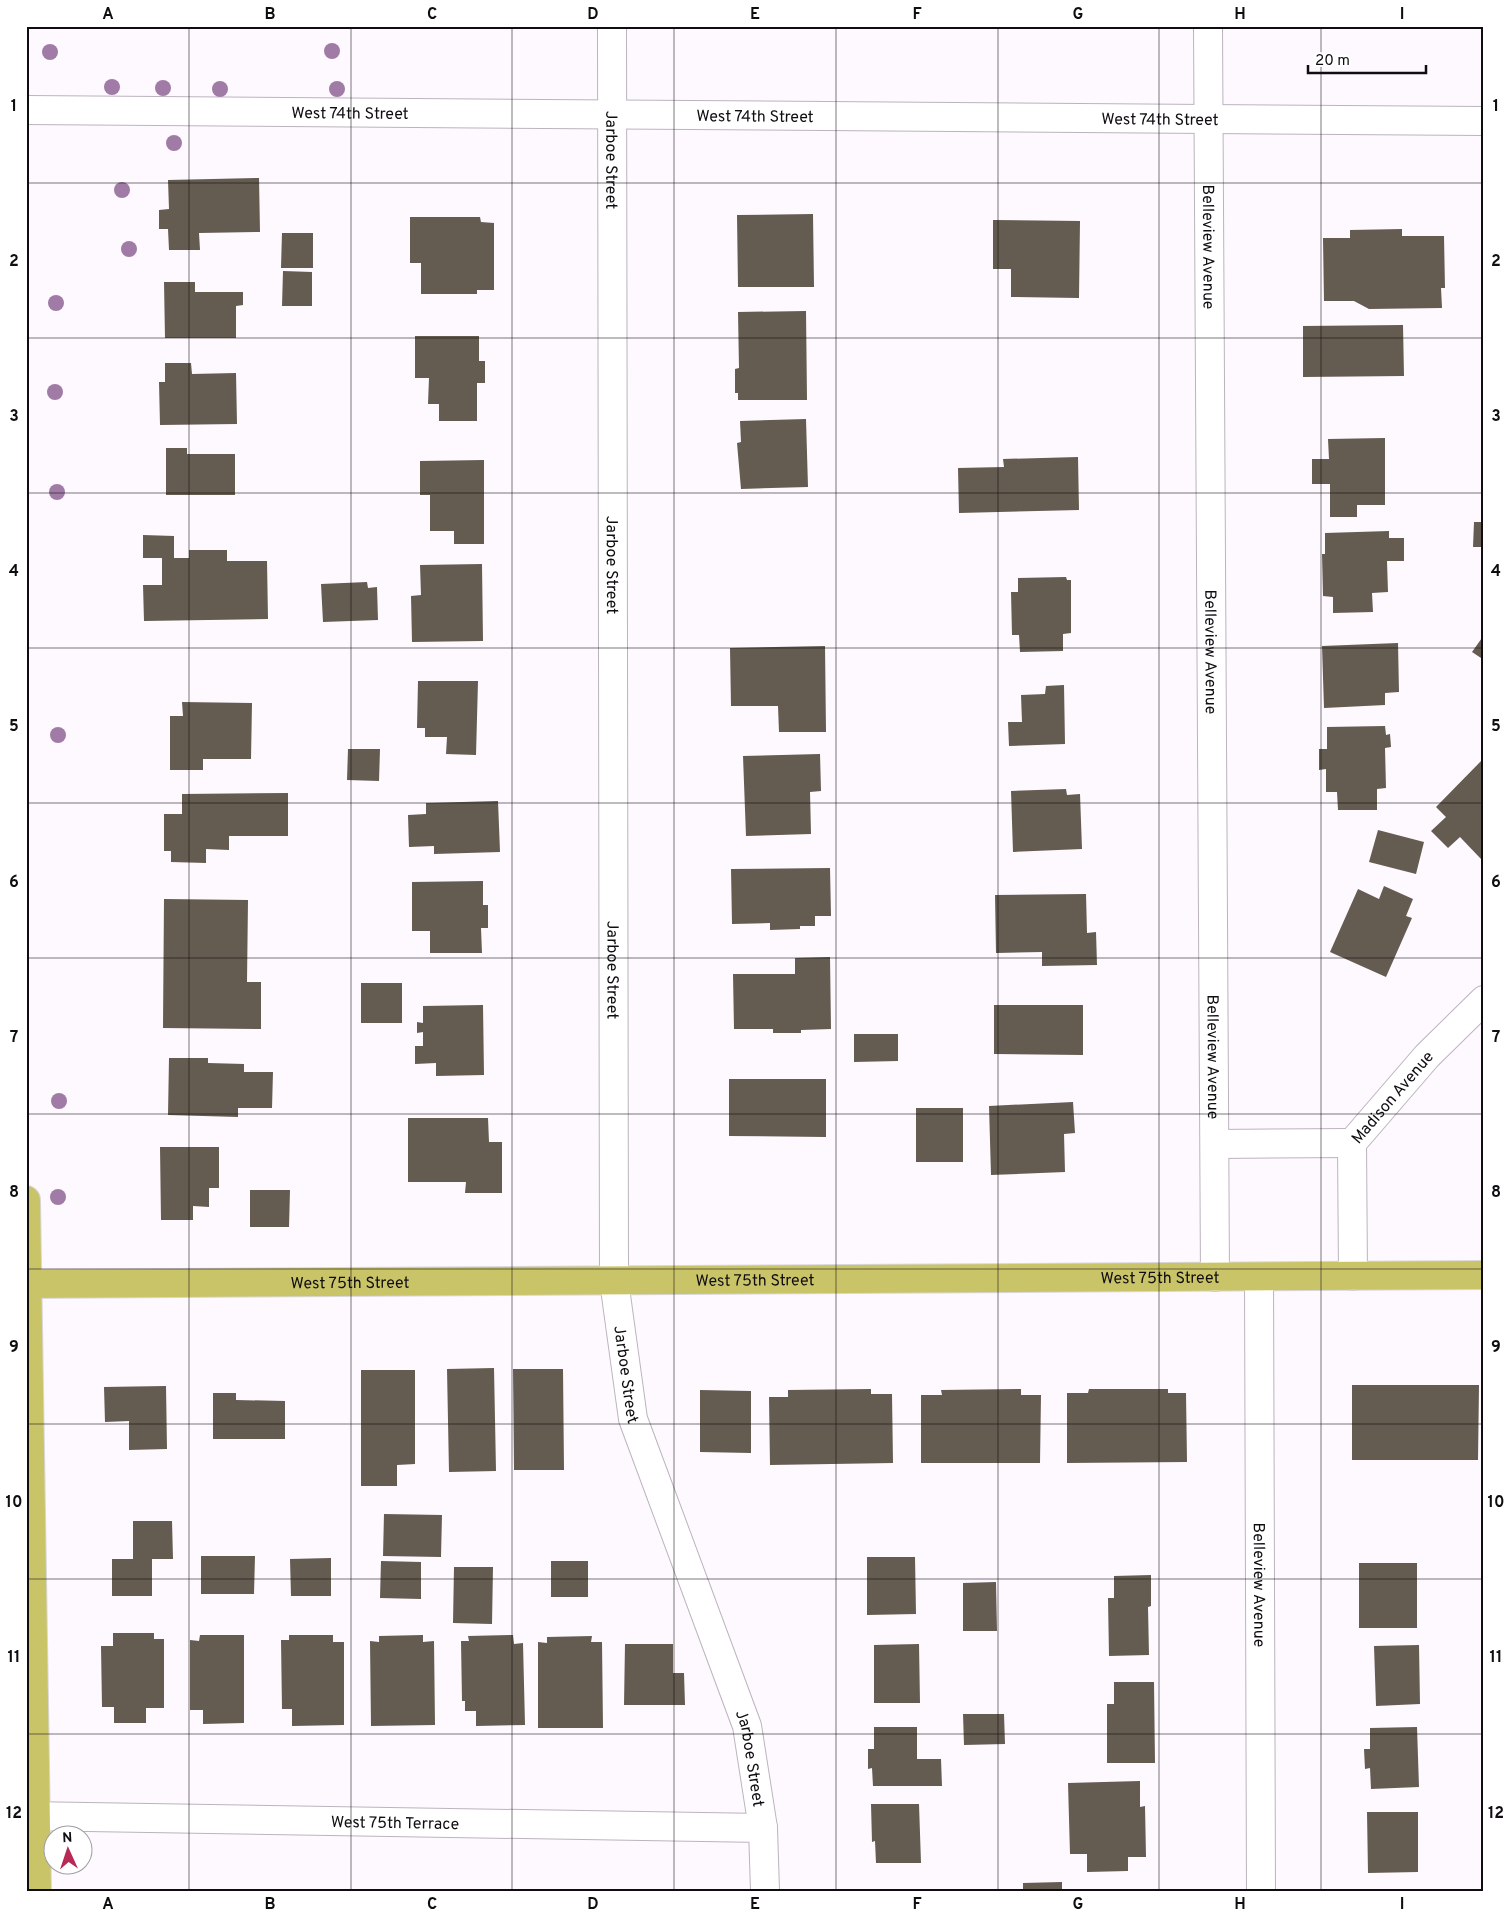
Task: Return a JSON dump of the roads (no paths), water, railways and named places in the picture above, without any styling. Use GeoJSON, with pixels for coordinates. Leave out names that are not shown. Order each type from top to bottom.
{"type":"FeatureCollection","features":[{"type":"Feature","properties":{"kind":"main road"},"geometry":{"type":"LineString","coordinates":[[26,1200],[31,1816],[37,1891]]}},
{"type":"Feature","properties":{"kind":"main road","name":"West 75th Street"},"geometry":{"type":"LineString","coordinates":[[27,1284],[1484,1275]]}},
{"type":"Feature","properties":{"kind":"street","name":"Jarboe Street"},"geometry":{"type":"LineString","coordinates":[[612,26],[614,114],[614,1281],[633,1420],[747,1726],[763,1828],[765,1891]]}},
{"type":"Feature","properties":{"kind":"street","name":"Belleview Avenue"},"geometry":{"type":"LineString","coordinates":[[1208,26],[1216,1277]]}},
{"type":"Feature","properties":{"kind":"street","name":"West 74th Street"},"geometry":{"type":"LineString","coordinates":[[26,110],[1484,121]]}},
{"type":"Feature","properties":{"kind":"street","name":"Madison Avenue"},"geometry":{"type":"LineString","coordinates":[[1353,1276],[1352,1143],[1427,1056],[1484,1000]]}},
{"type":"Feature","properties":{"kind":"street"},"geometry":{"type":"LineString","coordinates":[[1215,1144],[1352,1143]]}},
{"type":"Feature","properties":{"kind":"street","name":"Belleview Avenue"},"geometry":{"type":"LineString","coordinates":[[1259,1277],[1262,1891]]}},
{"type":"Feature","properties":{"kind":"street","name":"West 75th Terrace"},"geometry":{"type":"LineString","coordinates":[[31,1816],[763,1828]]}}]}
